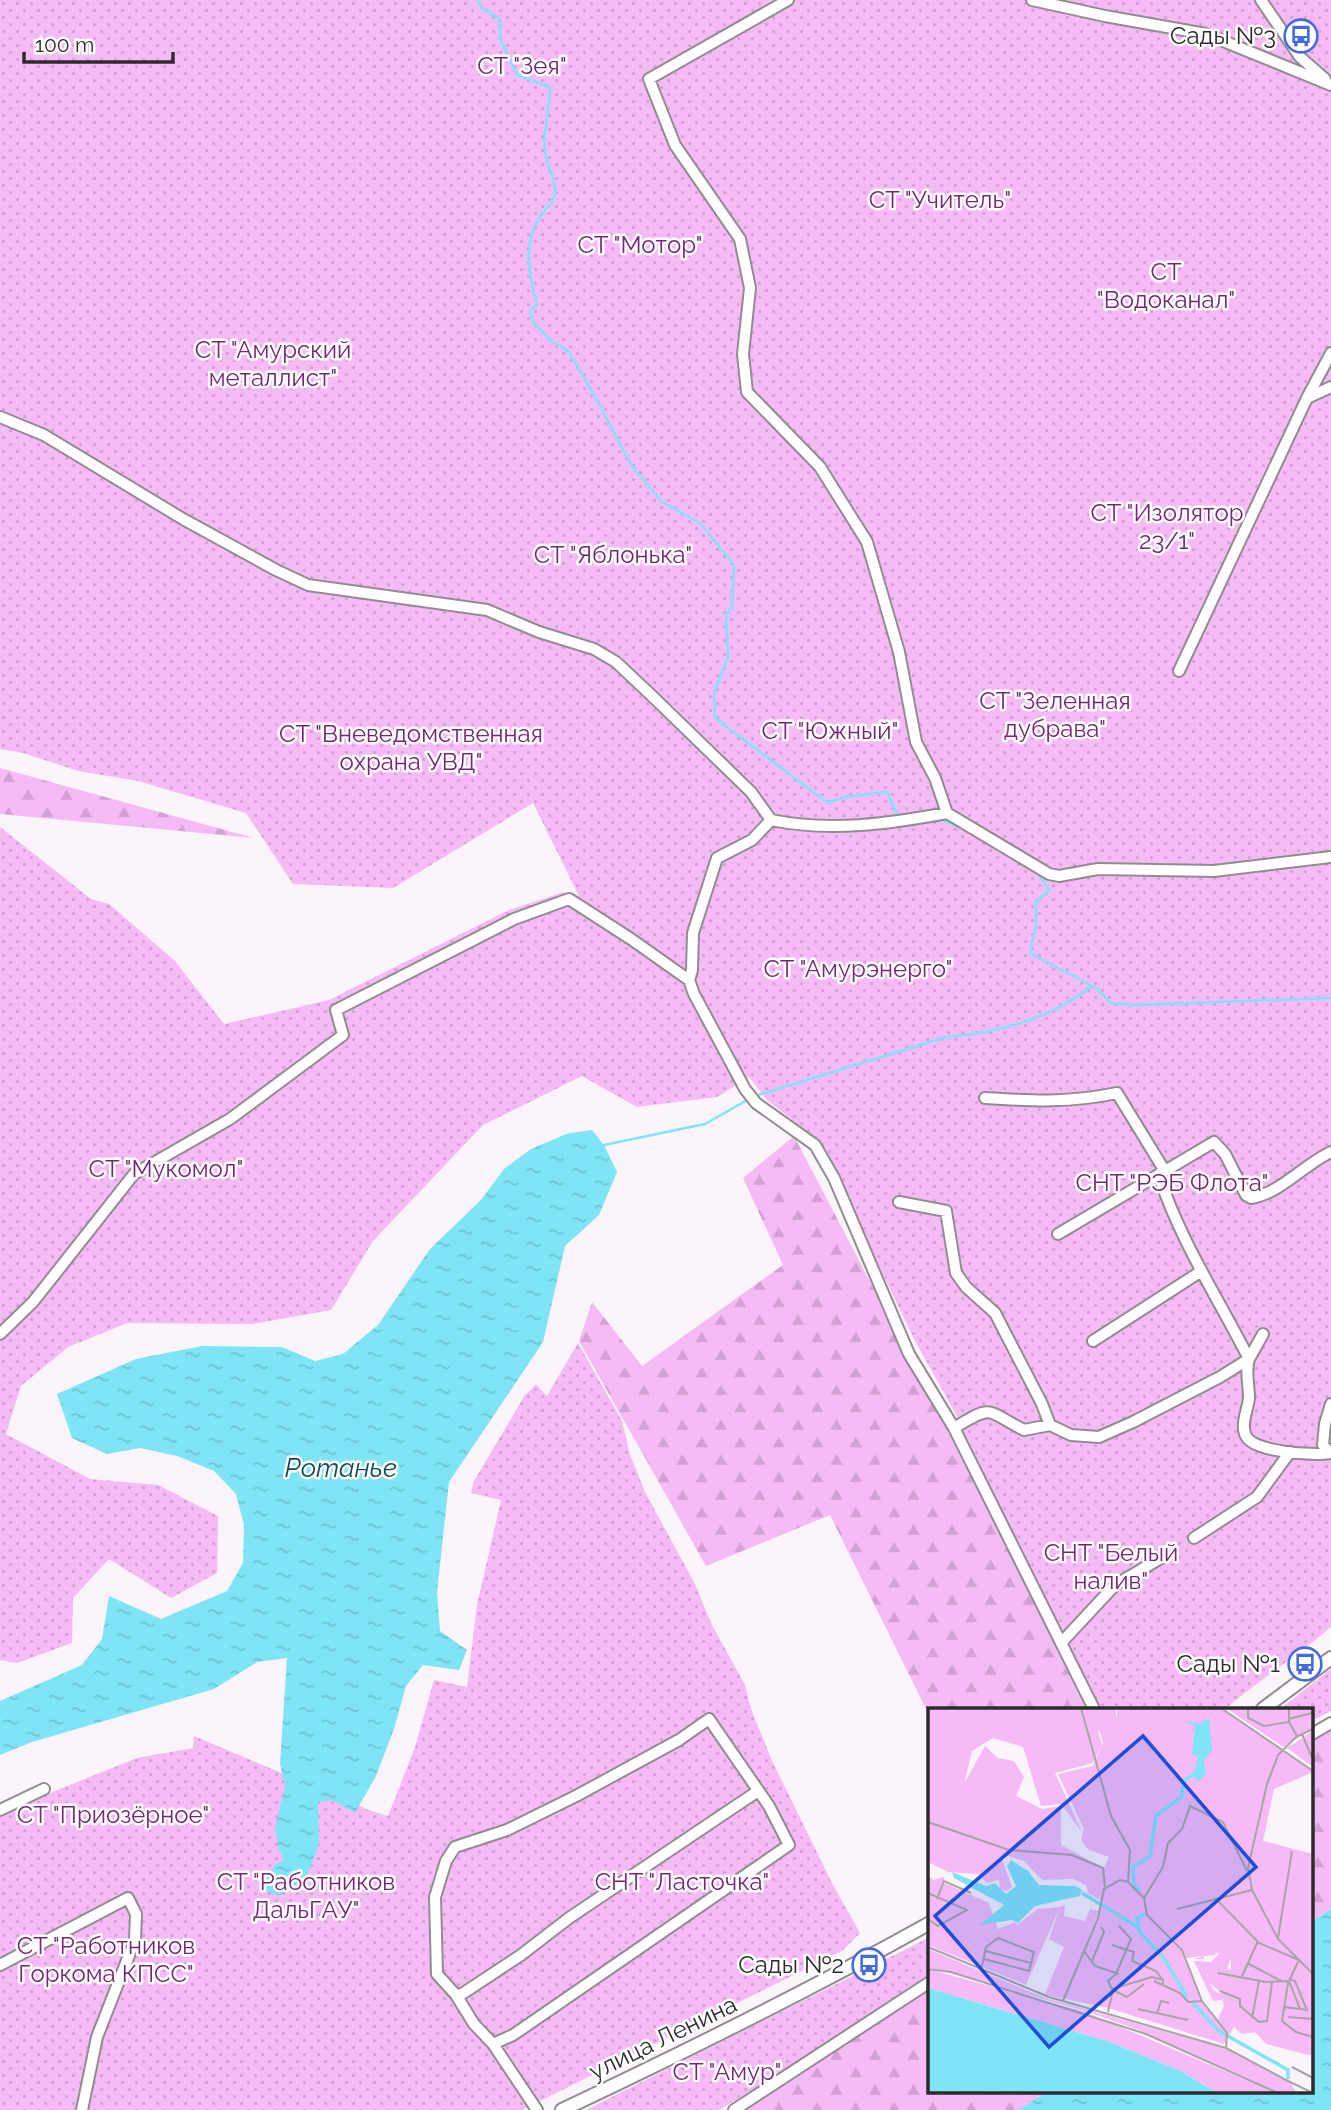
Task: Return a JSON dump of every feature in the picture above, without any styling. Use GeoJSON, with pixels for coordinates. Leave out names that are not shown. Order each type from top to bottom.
{"type":"FeatureCollection","features":[{"type":"Feature","properties":{"kind":"street"},"geometry":{"type":"LineString","coordinates":[[788,0],[649,79],[675,145],[740,239],[750,288],[743,354],[747,392],[820,467],[867,542],[899,652],[916,743],[935,778],[947,813]]}},
{"type":"Feature","properties":{"kind":"street"},"geometry":{"type":"LineString","coordinates":[[1032,0],[1206,34],[1331,84]]}},
{"type":"Feature","properties":{"kind":"street"},"geometry":{"type":"LineString","coordinates":[[1261,0],[1300,57],[1331,84]]}},
{"type":"Feature","properties":{"kind":"street"},"geometry":{"type":"LineString","coordinates":[[1179,671],[1307,397],[1331,353]]}},
{"type":"Feature","properties":{"kind":"street"},"geometry":{"type":"LineString","coordinates":[[1307,397],[1331,387]]}},
{"type":"Feature","properties":{"kind":"street"},"geometry":{"type":"LineString","coordinates":[[0,417],[44,435],[183,519],[308,585],[487,610],[539,632],[594,649],[616,663],[650,694],[751,792],[771,820],[815,827],[849,827],[947,813],[1049,874],[1059,876],[1098,869],[1214,871],[1331,857]]}},
{"type":"Feature","properties":{"kind":"street"},"geometry":{"type":"LineString","coordinates":[[689,980],[692,970],[693,933],[717,858],[752,840],[771,820]]}},
{"type":"Feature","properties":{"kind":"street"},"geometry":{"type":"LineString","coordinates":[[0,1335],[33,1302],[134,1174],[230,1119],[343,1035],[337,1010],[514,919],[569,900],[689,980],[722,1050],[747,1092],[756,1103],[816,1145],[834,1178],[909,1354],[954,1427],[1094,1708]]}},
{"type":"Feature","properties":{"kind":"street"},"geometry":{"type":"LineString","coordinates":[[985,1098],[1045,1102],[1082,1101],[1117,1093],[1163,1168],[1159,1176],[1171,1212],[1200,1272],[1249,1359]]}},
{"type":"Feature","properties":{"kind":"street"},"geometry":{"type":"LineString","coordinates":[[1058,1234],[1214,1142],[1225,1154],[1246,1195],[1251,1198],[1264,1196],[1331,1152]]}},
{"type":"Feature","properties":{"kind":"street"},"geometry":{"type":"LineString","coordinates":[[899,1202],[946,1211],[956,1273],[966,1287],[995,1313],[1050,1425]]}},
{"type":"Feature","properties":{"kind":"street"},"geometry":{"type":"LineString","coordinates":[[1093,1341],[1200,1272]]}},
{"type":"Feature","properties":{"kind":"street"},"geometry":{"type":"LineString","coordinates":[[1264,1334],[1247,1366],[1248,1402],[1244,1430],[1246,1438],[1253,1444],[1266,1448],[1317,1456],[1331,1453]]}},
{"type":"Feature","properties":{"kind":"street"},"geometry":{"type":"LineString","coordinates":[[954,1427],[980,1412],[991,1410],[1024,1430],[1050,1425],[1071,1435],[1099,1437],[1220,1377],[1249,1359]]}},
{"type":"Feature","properties":{"kind":"street"},"geometry":{"type":"LineString","coordinates":[[1331,1404],[1323,1445],[1331,1453]]}},
{"type":"Feature","properties":{"kind":"street"},"geometry":{"type":"LineString","coordinates":[[1194,1538],[1257,1497],[1290,1452]]}},
{"type":"Feature","properties":{"kind":"street"},"geometry":{"type":"LineString","coordinates":[[1061,1643],[1115,1585],[1161,1558]]}},
{"type":"Feature","properties":{"kind":"street"},"geometry":{"type":"LineString","coordinates":[[1264,1708],[1331,1658]]}},
{"type":"Feature","properties":{"kind":"street"},"geometry":{"type":"LineString","coordinates":[[494,2044],[513,2035],[789,1845],[769,1806],[709,1719],[679,1740],[576,1796],[507,1830],[455,1847],[446,1861],[435,1897],[437,1973],[456,1995],[474,2024],[494,2044],[537,2110]]}},
{"type":"Feature","properties":{"kind":"street"},"geometry":{"type":"LineString","coordinates":[[1314,1733],[1331,1723]]}},
{"type":"Feature","properties":{"kind":"street"},"geometry":{"type":"LineString","coordinates":[[0,1810],[44,1789]]}},
{"type":"Feature","properties":{"kind":"street"},"geometry":{"type":"LineString","coordinates":[[456,1995],[462,1994],[502,1968],[569,1918],[758,1791]]}},
{"type":"Feature","properties":{"kind":"street"},"geometry":{"type":"LineString","coordinates":[[0,1965],[128,1898],[136,1914],[135,1940],[97,2037],[82,2110]]}},
{"type":"Feature","properties":{"kind":"street","name":"улица Ленина"},"geometry":{"type":"LineString","coordinates":[[562,2110],[692,2049],[928,1924]]}},
{"type":"Feature","properties":{"kind":"street"},"geometry":{"type":"LineString","coordinates":[[734,2110],[928,1983]]}},
{"type":"Feature","properties":{"kind":"green space"},"geometry":{"type":"Polygon","coordinates":[[[0,0],[1331,0],[1331,1627],[1226,1708],[1100,1708],[966,1443],[959,1420],[915,1341],[819,1141],[767,1100],[749,1077],[717,1097],[637,1107],[582,1076],[483,1125],[373,1241],[331,1310],[253,1324],[127,1323],[68,1347],[21,1386],[6,1434],[90,1479],[158,1485],[218,1516],[217,1573],[171,1598],[109,1559],[73,1598],[72,1643],[17,1663],[0,1660],[0,827],[91,899],[109,904],[175,961],[224,1024],[329,1000],[509,910],[564,892],[579,896],[533,803],[393,888],[293,884],[246,813],[138,781],[78,771],[23,753],[0,749],[0,0]]]}},
{"type":"Feature","properties":{"kind":"green space"},"geometry":{"type":"Polygon","coordinates":[[[0,768],[254,838],[0,814],[0,768]]]}},
{"type":"Feature","properties":{"kind":"green space"},"geometry":{"type":"Polygon","coordinates":[[[794,1136],[1092,1708],[928,1708],[928,1713],[830,1515],[706,1566],[579,1341],[592,1302],[642,1366],[783,1265],[743,1178],[794,1136]]]}},
{"type":"Feature","properties":{"kind":"green space"},"geometry":{"type":"Polygon","coordinates":[[[578,1343],[622,1421],[630,1455],[645,1492],[745,1685],[751,1709],[773,1763],[832,1883],[860,1933],[842,1951],[522,2110],[0,2110],[0,1813],[137,1758],[193,1748],[194,1736],[388,1816],[415,1747],[434,1680],[467,1687],[477,1605],[501,1500],[471,1493],[474,1481],[525,1395],[536,1384],[547,1396],[578,1343]]]}},
{"type":"Feature","properties":{"kind":"green space"},"geometry":{"type":"Polygon","coordinates":[[[1331,1669],[1331,1711],[1314,1720],[1314,1708],[1281,1708],[1331,1669]]]}},
{"type":"Feature","properties":{"kind":"green space"},"geometry":{"type":"Polygon","coordinates":[[[1331,1716],[1331,1909],[1314,1920],[1314,1725],[1331,1716]]]}},
{"type":"Feature","properties":{"kind":"green space","name":"СТ \"Амур\""},"geometry":{"type":"Polygon","coordinates":[[[928,1938],[928,1979],[844,2036],[719,2110],[586,2110],[928,1938]]]}},
{"type":"Feature","properties":{"kind":"green space"},"geometry":{"type":"Polygon","coordinates":[[[928,1985],[928,2092],[1046,2092],[1018,2110],[742,2110],[928,1985]]]}},
{"type":"Feature","properties":{"kind":"water","name":"Ротанье"},"geometry":{"type":"Polygon","coordinates":[[[592,1130],[604,1145],[617,1172],[599,1215],[565,1246],[543,1342],[449,1482],[437,1592],[440,1631],[467,1650],[459,1670],[423,1665],[406,1686],[394,1729],[376,1776],[355,1813],[332,1800],[318,1802],[319,1844],[306,1879],[279,1896],[258,1888],[276,1864],[284,1860],[279,1850],[275,1828],[285,1786],[280,1764],[287,1658],[257,1662],[214,1689],[32,1742],[0,1755],[0,1701],[82,1665],[102,1639],[109,1596],[161,1619],[227,1591],[243,1563],[244,1525],[236,1494],[214,1471],[177,1456],[140,1448],[107,1454],[72,1438],[57,1394],[136,1359],[202,1346],[282,1347],[315,1361],[343,1354],[378,1325],[430,1249],[481,1200],[504,1169],[531,1149],[569,1133],[592,1130]]]}},
{"type":"Feature","properties":{"kind":"water"},"geometry":{"type":"Polygon","coordinates":[[[1331,1909],[1331,2110],[1018,2110],[1046,2092],[1314,2092],[1314,1920],[1331,1909]]]}},
{"type":"Feature","properties":{"kind":"waterway"},"geometry":{"type":"LineString","coordinates":[[477,0],[482,8],[500,19],[500,39],[517,75],[550,87],[545,148],[555,193],[538,220],[530,240],[530,272],[537,304],[530,312],[534,323],[550,340],[568,351],[632,466],[662,502],[700,523],[734,565],[732,608],[726,614],[728,657],[714,693],[715,718],[828,803],[845,797],[887,792],[899,819]]}},
{"type":"Feature","properties":{"kind":"waterway"},"geometry":{"type":"LineString","coordinates":[[939,819],[965,829]]}},
{"type":"Feature","properties":{"kind":"waterway"},"geometry":{"type":"LineString","coordinates":[[1037,872],[1049,890],[1036,902],[1036,926],[1030,953],[1096,988],[1111,1003],[1135,1005],[1331,998]]}},
{"type":"Feature","properties":{"kind":"waterway"},"geometry":{"type":"LineString","coordinates":[[755,1096],[946,1037],[985,1032],[1023,1022],[1059,1007],[1092,986]]}},
{"type":"Feature","properties":{"kind":"waterway"},"geometry":{"type":"LineString","coordinates":[[604,1145],[705,1124],[749,1099]]}},
{"type":"Feature","properties":{"kind":"place","name":"Сады №3"},"geometry":{"type":"Point","coordinates":[1301,36]}},
{"type":"Feature","properties":{"kind":"place","name":"Сады №1"},"geometry":{"type":"Point","coordinates":[1305,1664]}},
{"type":"Feature","properties":{"kind":"place","name":"Сады №2"},"geometry":{"type":"Point","coordinates":[869,1965]}},
{"type":"Feature","properties":{"kind":"park label","name":"СТ \"Зея\""},"geometry":{"type":"Point","coordinates":[522,66]}},
{"type":"Feature","properties":{"kind":"park label","name":"СТ \"Учитель\""},"geometry":{"type":"Point","coordinates":[940,200]}},
{"type":"Feature","properties":{"kind":"park label","name":"СТ \"Мотор\""},"geometry":{"type":"Point","coordinates":[640,245]}},
{"type":"Feature","properties":{"kind":"park label","name":"СТ \"Водоканал\""},"geometry":{"type":"Point","coordinates":[1166,286]}},
{"type":"Feature","properties":{"kind":"park label","name":"СТ \"Амурский металлист\""},"geometry":{"type":"Point","coordinates":[273,364]}},
{"type":"Feature","properties":{"kind":"park label","name":"СТ \"Изолятор 23/1\""},"geometry":{"type":"Point","coordinates":[1167,527]}},
{"type":"Feature","properties":{"kind":"park label","name":"СТ \"Яблонька\""},"geometry":{"type":"Point","coordinates":[613,555]}},
{"type":"Feature","properties":{"kind":"park label","name":"СТ \"Зеленная дубрава\""},"geometry":{"type":"Point","coordinates":[1055,715]}},
{"type":"Feature","properties":{"kind":"park label","name":"СТ \"Южный\""},"geometry":{"type":"Point","coordinates":[830,731]}},
{"type":"Feature","properties":{"kind":"park label","name":"СТ \"Вневедомственная охрана УВД\""},"geometry":{"type":"Point","coordinates":[411,748]}},
{"type":"Feature","properties":{"kind":"park label","name":"СТ \"Амурэнерго\""},"geometry":{"type":"Point","coordinates":[858,969]}},
{"type":"Feature","properties":{"kind":"park label","name":"СТ \"Мукомол\""},"geometry":{"type":"Point","coordinates":[166,1169]}},
{"type":"Feature","properties":{"kind":"park label","name":"СНТ \"РЭБ Флота\""},"geometry":{"type":"Point","coordinates":[1172,1183]}},
{"type":"Feature","properties":{"kind":"park label","name":"СНТ \"Белый налив\""},"geometry":{"type":"Point","coordinates":[1111,1567]}},
{"type":"Feature","properties":{"kind":"park label","name":"СТ \"Приозёрное\""},"geometry":{"type":"Point","coordinates":[113,1815]}},
{"type":"Feature","properties":{"kind":"park label","name":"СНТ \"Ласточка\""},"geometry":{"type":"Point","coordinates":[682,1882]}},
{"type":"Feature","properties":{"kind":"park label","name":"СТ \"Работников ДальГАУ\""},"geometry":{"type":"Point","coordinates":[306,1896]}},
{"type":"Feature","properties":{"kind":"park label","name":"СТ \"Работников Горкома КПСС\""},"geometry":{"type":"Point","coordinates":[106,1960]}}]}
